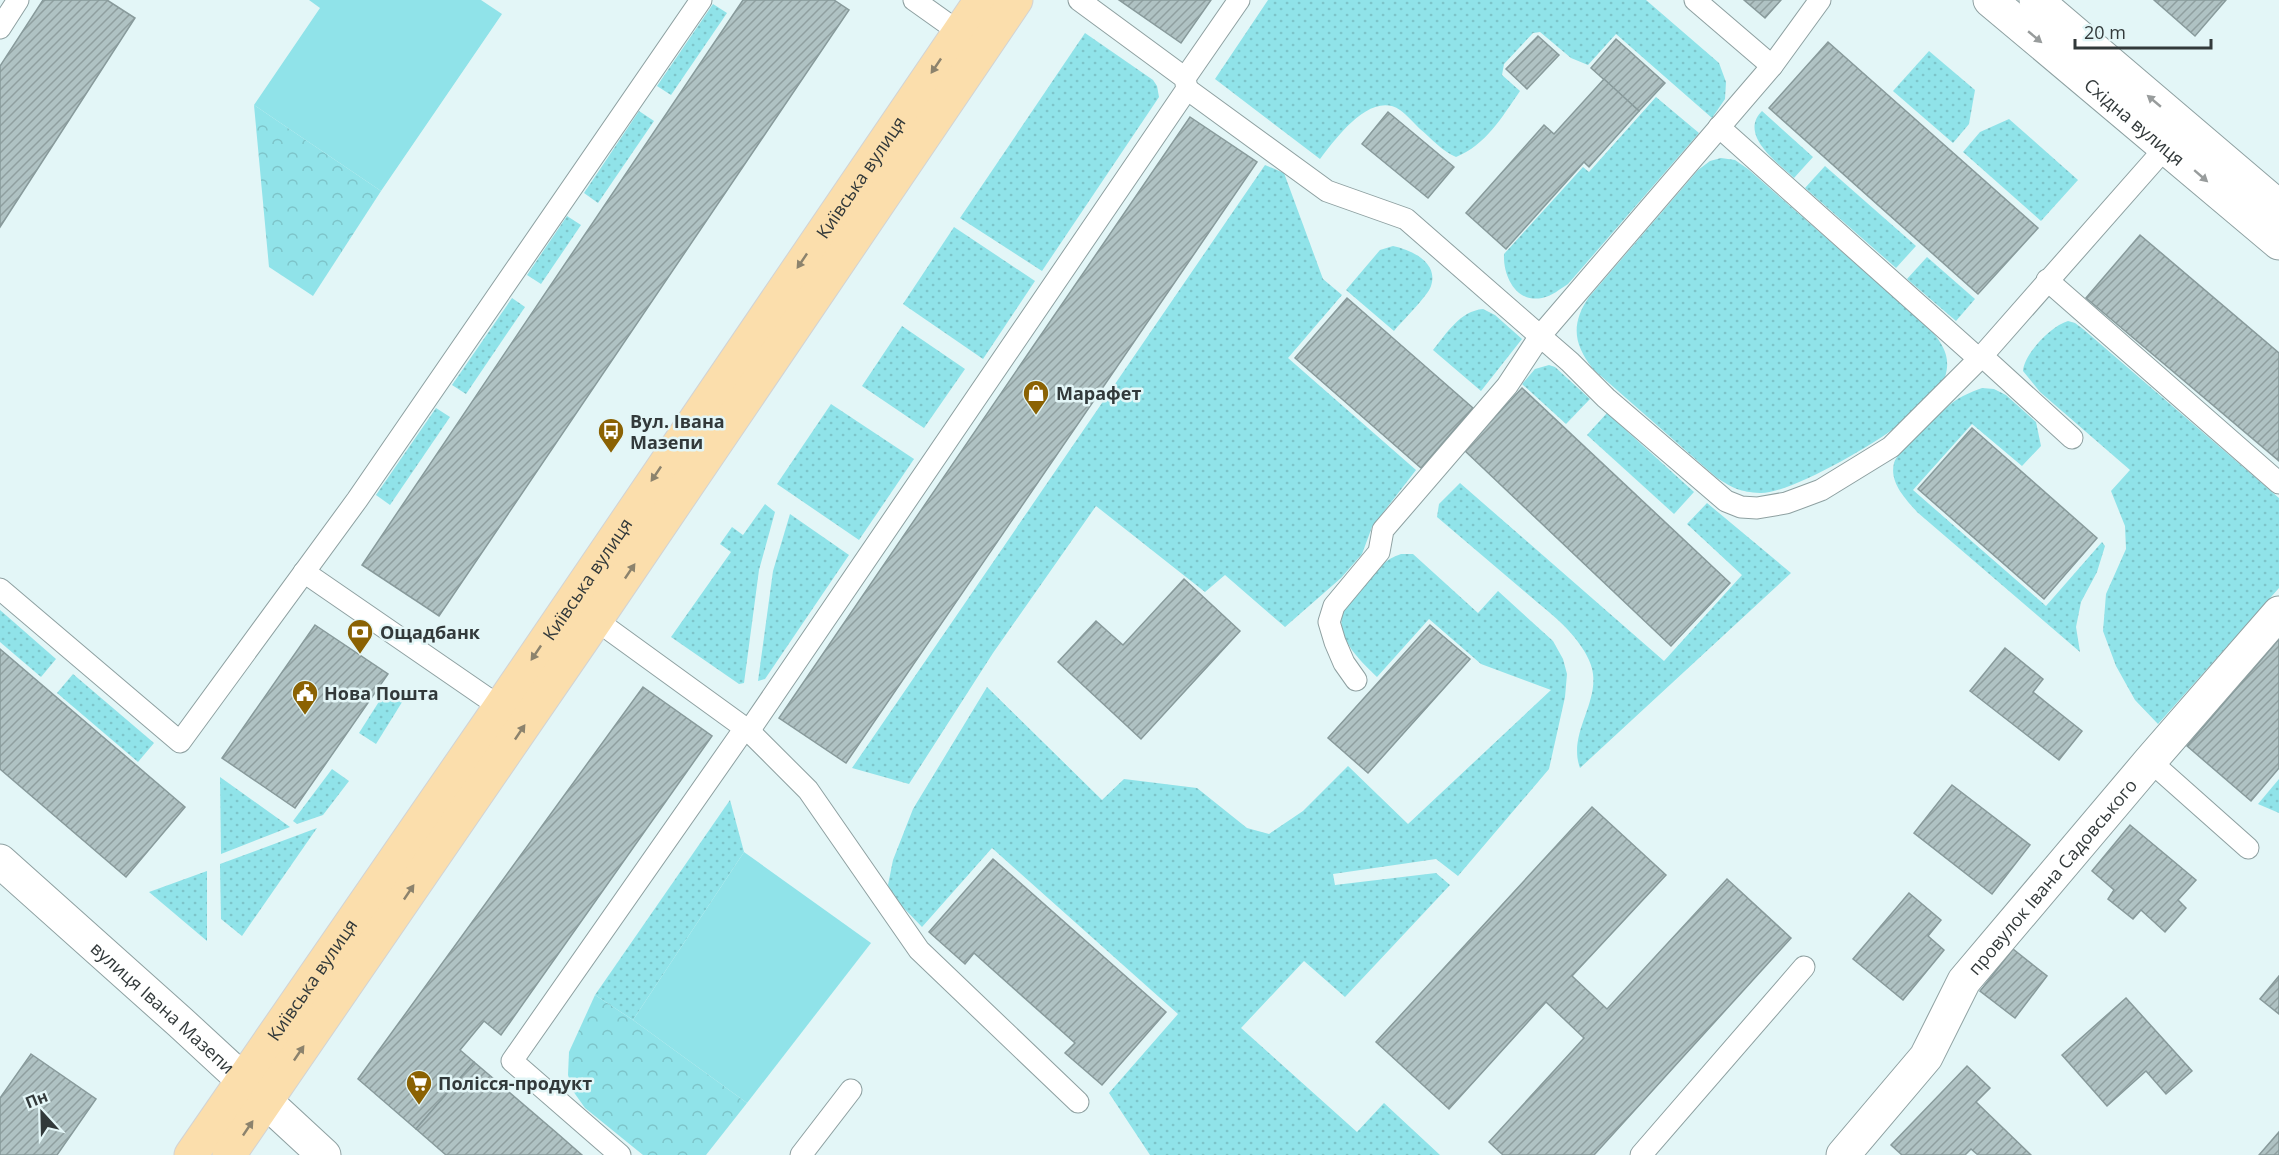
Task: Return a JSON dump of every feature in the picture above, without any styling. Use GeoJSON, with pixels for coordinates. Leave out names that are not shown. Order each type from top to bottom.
{"type":"FeatureCollection","features":[{"type":"Feature","properties":{"kind":"main road","name":"Київська вулиця"},"geometry":{"type":"LineString","coordinates":[[191,1155],[500,707],[981,0]]}},
{"type":"Feature","properties":{"kind":"main road","name":"Київська вулиця"},"geometry":{"type":"LineString","coordinates":[[229,1155],[596,620],[1016,0]]}},
{"type":"Feature","properties":{"kind":"street","name":"Східна вулиця"},"geometry":{"type":"LineString","coordinates":[[1990,0],[2176,137],[2279,207]]}},
{"type":"Feature","properties":{"kind":"street","name":"Східна вулиця"},"geometry":{"type":"LineString","coordinates":[[2036,0],[2176,137],[2279,243]]}},
{"type":"Feature","properties":{"kind":"street","name":"провулок Івана Садовського"},"geometry":{"type":"LineString","coordinates":[[1843,1155],[1926,1057],[1964,981],[2279,613]]}},
{"type":"Feature","properties":{"kind":"street","name":"вулиця Івана Мазепи"},"geometry":{"type":"LineString","coordinates":[[0,861],[324,1155]]}},
{"type":"Feature","properties":{"kind":"lane"},"geometry":{"type":"LineString","coordinates":[[0,28],[18,0]]}},
{"type":"Feature","properties":{"kind":"lane"},"geometry":{"type":"LineString","coordinates":[[0,590],[180,742],[357,500],[701,0]]}},
{"type":"Feature","properties":{"kind":"lane"},"geometry":{"type":"LineString","coordinates":[[914,0],[959,32]]}},
{"type":"Feature","properties":{"kind":"lane"},"geometry":{"type":"LineString","coordinates":[[1079,0],[1327,190],[1406,219],[1709,488],[1726,501],[1741,507],[1757,508],[1786,503],[1821,490],[1891,447],[1981,357],[2176,137]]}},
{"type":"Feature","properties":{"kind":"lane"},"geometry":{"type":"LineString","coordinates":[[620,1155],[512,1061],[747,729],[1186,83],[1239,0]]}},
{"type":"Feature","properties":{"kind":"lane"},"geometry":{"type":"LineString","coordinates":[[1695,0],[1772,66]]}},
{"type":"Feature","properties":{"kind":"lane"},"geometry":{"type":"LineString","coordinates":[[1356,680],[1344,663],[1329,622],[1334,606],[1379,552],[1383,530],[1507,386],[1539,336],[1772,66],[1820,0]]}},
{"type":"Feature","properties":{"kind":"lane"},"geometry":{"type":"LineString","coordinates":[[1719,127],[2072,438]]}},
{"type":"Feature","properties":{"kind":"lane"},"geometry":{"type":"LineString","coordinates":[[2047,280],[2279,483]]}},
{"type":"Feature","properties":{"kind":"lane"},"geometry":{"type":"LineString","coordinates":[[304,572],[500,707]]}},
{"type":"Feature","properties":{"kind":"lane"},"geometry":{"type":"LineString","coordinates":[[596,620],[747,729],[808,790],[919,950],[1078,1102]]}},
{"type":"Feature","properties":{"kind":"lane"},"geometry":{"type":"LineString","coordinates":[[2150,761],[2248,849]]}},
{"type":"Feature","properties":{"kind":"lane"},"geometry":{"type":"LineString","coordinates":[[1641,1155],[1804,968]]}},
{"type":"Feature","properties":{"kind":"lane"},"geometry":{"type":"LineString","coordinates":[[801,1155],[851,1090]]}},
{"type":"Feature","properties":{"kind":"green space"},"geometry":{"type":"Polygon","coordinates":[[[309,0],[481,0],[502,14],[381,191],[254,105],[320,8],[309,0]]]}},
{"type":"Feature","properties":{"kind":"green space"},"geometry":{"type":"Polygon","coordinates":[[[1268,0],[1646,0],[1719,63],[1726,82],[1725,99],[1712,118],[1616,34],[1588,65],[1571,58],[1540,32],[1533,33],[1504,64],[1502,75],[1520,91],[1493,129],[1467,152],[1456,157],[1437,144],[1403,112],[1389,106],[1377,107],[1354,120],[1320,159],[1215,79],[1268,0]]]}},
{"type":"Feature","properties":{"kind":"green space"},"geometry":{"type":"Polygon","coordinates":[[[713,4],[727,13],[671,95],[657,86],[713,4]]]}},
{"type":"Feature","properties":{"kind":"green space"},"geometry":{"type":"Polygon","coordinates":[[[1085,33],[1153,80],[1159,97],[1042,271],[960,218],[1085,33]]]}},
{"type":"Feature","properties":{"kind":"green space"},"geometry":{"type":"Polygon","coordinates":[[[1929,51],[1975,90],[1969,124],[1953,143],[1893,91],[1929,51]]]}},
{"type":"Feature","properties":{"kind":"green space"},"geometry":{"type":"Polygon","coordinates":[[[1656,97],[1699,133],[1568,284],[1542,298],[1525,296],[1518,292],[1506,271],[1504,254],[1583,167],[1589,172],[1656,97]]]}},
{"type":"Feature","properties":{"kind":"green space"},"geometry":{"type":"Polygon","coordinates":[[[254,105],[381,191],[313,296],[269,267],[254,105]]]}},
{"type":"Feature","properties":{"kind":"green space"},"geometry":{"type":"Polygon","coordinates":[[[639,111],[654,121],[598,203],[584,193],[639,111]]]}},
{"type":"Feature","properties":{"kind":"green space"},"geometry":{"type":"Polygon","coordinates":[[[1762,111],[1813,157],[1794,178],[1771,157],[1757,139],[1756,120],[1762,111]]]}},
{"type":"Feature","properties":{"kind":"green space"},"geometry":{"type":"Polygon","coordinates":[[[2009,119],[2078,180],[2041,221],[1963,152],[1980,132],[2009,119]]]}},
{"type":"Feature","properties":{"kind":"green space"},"geometry":{"type":"Polygon","coordinates":[[[1721,158],[1735,160],[1748,169],[1932,331],[1943,347],[1947,358],[1945,377],[1920,405],[1880,438],[1828,469],[1789,486],[1760,493],[1732,487],[1717,478],[1593,369],[1578,342],[1579,316],[1589,297],[1698,170],[1710,161],[1721,158]]]}},
{"type":"Feature","properties":{"kind":"green space"},"geometry":{"type":"Polygon","coordinates":[[[1265,165],[1284,173],[1323,279],[1342,295],[1288,358],[1416,470],[1372,527],[1362,554],[1341,578],[1285,627],[1225,575],[1205,592],[1096,506],[993,653],[909,784],[852,768],[1265,165]]]}},
{"type":"Feature","properties":{"kind":"green space"},"geometry":{"type":"Polygon","coordinates":[[[1825,166],[1916,246],[1896,268],[1805,188],[1825,166]]]}},
{"type":"Feature","properties":{"kind":"green space"},"geometry":{"type":"Polygon","coordinates":[[[567,216],[581,225],[541,284],[527,275],[567,216]]]}},
{"type":"Feature","properties":{"kind":"green space"},"geometry":{"type":"Polygon","coordinates":[[[954,227],[1035,281],[983,359],[903,304],[954,227]]]}},
{"type":"Feature","properties":{"kind":"green space"},"geometry":{"type":"Polygon","coordinates":[[[1393,246],[1422,258],[1431,270],[1432,278],[1431,286],[1425,296],[1394,331],[1346,290],[1380,250],[1393,246]]]}},
{"type":"Feature","properties":{"kind":"green space"},"geometry":{"type":"Polygon","coordinates":[[[1927,257],[1975,299],[1956,321],[1907,279],[1927,257]]]}},
{"type":"Feature","properties":{"kind":"green space"},"geometry":{"type":"Polygon","coordinates":[[[512,298],[525,307],[466,394],[452,385],[512,298]]]}},
{"type":"Feature","properties":{"kind":"green space"},"geometry":{"type":"Polygon","coordinates":[[[1483,309],[1495,315],[1522,339],[1481,391],[1433,350],[1461,318],[1483,309]]]}},
{"type":"Feature","properties":{"kind":"green space"},"geometry":{"type":"Polygon","coordinates":[[[2068,321],[2083,329],[2279,498],[2279,588],[2158,724],[2135,700],[2116,666],[2103,631],[2106,594],[2126,549],[2125,526],[2111,491],[2130,470],[2040,392],[2023,371],[2033,349],[2054,329],[2068,321]]]}},
{"type":"Feature","properties":{"kind":"green space"},"geometry":{"type":"Polygon","coordinates":[[[902,326],[965,369],[924,428],[862,386],[902,326]]]}},
{"type":"Feature","properties":{"kind":"green space"},"geometry":{"type":"Polygon","coordinates":[[[1549,365],[1555,367],[1590,399],[1566,424],[1522,384],[1535,369],[1549,365]]]}},
{"type":"Feature","properties":{"kind":"green space"},"geometry":{"type":"Polygon","coordinates":[[[1982,388],[1994,389],[2006,395],[2036,422],[2041,446],[2022,466],[1972,424],[1913,490],[2046,606],[2102,542],[2105,546],[2097,572],[2081,602],[2076,627],[2080,652],[1917,512],[1896,484],[1894,463],[1903,450],[1952,403],[1982,388]]]}},
{"type":"Feature","properties":{"kind":"green space"},"geometry":{"type":"Polygon","coordinates":[[[831,404],[914,459],[859,540],[777,484],[831,404]]]}},
{"type":"Feature","properties":{"kind":"green space"},"geometry":{"type":"Polygon","coordinates":[[[436,408],[450,417],[390,505],[376,495],[436,408]]]}},
{"type":"Feature","properties":{"kind":"green space"},"geometry":{"type":"Polygon","coordinates":[[[1607,413],[1694,492],[1674,514],[1587,435],[1607,413]]]}},
{"type":"Feature","properties":{"kind":"green space"},"geometry":{"type":"Polygon","coordinates":[[[1460,483],[1664,661],[1742,575],[1687,524],[1707,503],[1791,573],[1580,768],[1577,756],[1578,744],[1593,686],[1593,674],[1589,660],[1575,638],[1557,619],[1437,517],[1439,504],[1460,483]]]}},
{"type":"Feature","properties":{"kind":"green space"},"geometry":{"type":"Polygon","coordinates":[[[765,504],[775,512],[759,570],[744,683],[739,684],[671,637],[731,552],[720,544],[732,527],[743,535],[765,504]]]}},
{"type":"Feature","properties":{"kind":"green space"},"geometry":{"type":"Polygon","coordinates":[[[790,514],[849,555],[765,679],[758,681],[773,571],[790,514]]]}},
{"type":"Feature","properties":{"kind":"green space"},"geometry":{"type":"Polygon","coordinates":[[[1401,554],[1413,554],[1478,613],[1498,591],[1553,641],[1563,659],[1567,674],[1565,697],[1549,769],[1458,876],[1436,859],[1333,874],[1335,885],[1436,873],[1450,885],[1345,997],[1304,961],[1241,1028],[1357,1132],[1384,1103],[1440,1155],[1150,1155],[1109,1093],[1178,1014],[992,848],[922,927],[894,898],[888,885],[893,860],[913,809],[987,687],[1102,800],[1124,779],[1197,788],[1247,828],[1269,834],[1303,811],[1348,766],[1408,824],[1551,690],[1481,664],[1429,619],[1377,677],[1350,647],[1342,628],[1342,619],[1347,606],[1377,569],[1401,554]]]}},
{"type":"Feature","properties":{"kind":"green space"},"geometry":{"type":"Polygon","coordinates":[[[0,610],[56,659],[41,677],[0,642],[0,610]]]}},
{"type":"Feature","properties":{"kind":"green space"},"geometry":{"type":"Polygon","coordinates":[[[73,674],[154,743],[138,762],[57,693],[73,674]]]}},
{"type":"Feature","properties":{"kind":"green space"},"geometry":{"type":"Polygon","coordinates":[[[387,689],[404,699],[376,744],[359,733],[387,689]]]}},
{"type":"Feature","properties":{"kind":"green space"},"geometry":{"type":"Polygon","coordinates":[[[332,769],[349,781],[323,815],[297,824],[293,821],[332,769]]]}},
{"type":"Feature","properties":{"kind":"green space"},"geometry":{"type":"Polygon","coordinates":[[[220,777],[290,827],[221,854],[220,777]]]}},
{"type":"Feature","properties":{"kind":"green space"},"geometry":{"type":"Polygon","coordinates":[[[2279,779],[2279,813],[2258,804],[2279,779]]]}},
{"type":"Feature","properties":{"kind":"green space"},"geometry":{"type":"Polygon","coordinates":[[[730,800],[744,852],[633,1020],[595,995],[730,800]]]}},
{"type":"Feature","properties":{"kind":"green space"},"geometry":{"type":"Polygon","coordinates":[[[317,828],[242,936],[221,919],[220,864],[317,828]]]}},
{"type":"Feature","properties":{"kind":"green space"},"geometry":{"type":"Polygon","coordinates":[[[744,852],[871,943],[747,1103],[633,1020],[744,852]]]}},
{"type":"Feature","properties":{"kind":"green space"},"geometry":{"type":"Polygon","coordinates":[[[207,871],[207,941],[149,892],[207,871]]]}},
{"type":"Feature","properties":{"kind":"green space"},"geometry":{"type":"Polygon","coordinates":[[[595,995],[747,1103],[706,1155],[643,1155],[585,1108],[573,1091],[568,1075],[569,1052],[595,995]]]}},
{"type":"Feature","properties":{"kind":"building"},"geometry":{"type":"Polygon","coordinates":[[[43,0],[107,0],[135,18],[0,227],[0,66],[43,0]]]}},
{"type":"Feature","properties":{"kind":"building"},"geometry":{"type":"Polygon","coordinates":[[[743,0],[834,0],[849,10],[439,616],[362,565],[743,0]]]}},
{"type":"Feature","properties":{"kind":"building"},"geometry":{"type":"Polygon","coordinates":[[[1119,0],[1211,0],[1181,43],[1119,0]]]}},
{"type":"Feature","properties":{"kind":"building"},"geometry":{"type":"Polygon","coordinates":[[[1744,0],[1781,0],[1765,18],[1744,0]]]}},
{"type":"Feature","properties":{"kind":"building"},"geometry":{"type":"Polygon","coordinates":[[[2154,0],[2226,0],[2195,36],[2154,0]]]}},
{"type":"Feature","properties":{"kind":"building"},"geometry":{"type":"Polygon","coordinates":[[[1538,36],[1559,55],[1527,89],[1506,69],[1538,36]]]}},
{"type":"Feature","properties":{"kind":"building"},"geometry":{"type":"Polygon","coordinates":[[[1616,39],[1665,83],[1639,111],[1591,68],[1616,39]]]}},
{"type":"Feature","properties":{"kind":"building"},"geometry":{"type":"Polygon","coordinates":[[[1828,42],[2038,228],[1978,294],[1769,108],[1828,42]]]}},
{"type":"Feature","properties":{"kind":"building"},"geometry":{"type":"Polygon","coordinates":[[[1604,79],[1639,111],[1589,167],[1584,162],[1506,249],[1466,213],[1544,125],[1554,134],[1604,79]]]}},
{"type":"Feature","properties":{"kind":"building"},"geometry":{"type":"Polygon","coordinates":[[[1388,112],[1454,167],[1428,198],[1362,144],[1388,112]]]}},
{"type":"Feature","properties":{"kind":"building"},"geometry":{"type":"Polygon","coordinates":[[[1190,117],[1257,162],[846,763],[779,718],[1190,117]]]}},
{"type":"Feature","properties":{"kind":"building"},"geometry":{"type":"Polygon","coordinates":[[[2140,235],[2279,353],[2279,461],[2086,298],[2140,235]]]}},
{"type":"Feature","properties":{"kind":"building"},"geometry":{"type":"Polygon","coordinates":[[[1347,298],[1473,408],[1421,468],[1295,358],[1347,298]]]}},
{"type":"Feature","properties":{"kind":"building"},"geometry":{"type":"Polygon","coordinates":[[[1522,388],[1730,583],[1671,646],[1464,450],[1522,388]]]}},
{"type":"Feature","properties":{"kind":"building"},"geometry":{"type":"Polygon","coordinates":[[[1972,428],[2097,538],[2044,599],[1918,489],[1972,428]]]}},
{"type":"Feature","properties":{"kind":"building"},"geometry":{"type":"Polygon","coordinates":[[[1184,579],[1240,631],[1141,739],[1058,662],[1096,621],[1123,645],[1184,579]]]}},
{"type":"Feature","properties":{"kind":"building","name":"Нова Пошта"},"geometry":{"type":"Polygon","coordinates":[[[315,625],[388,674],[295,808],[222,758],[315,625]]]}},
{"type":"Feature","properties":{"kind":"building"},"geometry":{"type":"Polygon","coordinates":[[[1430,625],[1470,659],[1368,773],[1328,738],[1430,625]]]}},
{"type":"Feature","properties":{"kind":"building"},"geometry":{"type":"Polygon","coordinates":[[[2279,639],[2279,768],[2251,801],[2187,746],[2279,639]]]}},
{"type":"Feature","properties":{"kind":"building"},"geometry":{"type":"Polygon","coordinates":[[[2005,648],[2043,679],[2033,692],[2082,731],[2059,760],[1970,691],[2005,648]]]}},
{"type":"Feature","properties":{"kind":"building"},"geometry":{"type":"Polygon","coordinates":[[[0,649],[185,807],[126,877],[0,769],[0,649]]]}},
{"type":"Feature","properties":{"kind":"building"},"geometry":{"type":"Polygon","coordinates":[[[643,687],[712,736],[501,1035],[484,1021],[460,1050],[474,1062],[416,1129],[358,1079],[643,687]]]}},
{"type":"Feature","properties":{"kind":"building"},"geometry":{"type":"Polygon","coordinates":[[[1952,785],[2030,845],[1992,894],[1914,833],[1952,785]]]}},
{"type":"Feature","properties":{"kind":"building"},"geometry":{"type":"Polygon","coordinates":[[[1592,807],[1666,875],[1572,976],[1607,1009],[1727,879],[1791,938],[1594,1155],[1503,1155],[1489,1142],[1584,1038],[1546,1002],[1449,1109],[1376,1042],[1592,807]]]}},
{"type":"Feature","properties":{"kind":"building"},"geometry":{"type":"Polygon","coordinates":[[[2130,825],[2196,880],[2178,900],[2186,908],[2165,932],[2141,910],[2133,919],[2108,899],[2114,890],[2092,871],[2130,825]]]}},
{"type":"Feature","properties":{"kind":"building"},"geometry":{"type":"Polygon","coordinates":[[[993,859],[1166,1012],[1102,1085],[1065,1053],[1075,1043],[974,953],[965,964],[929,932],[993,859]]]}},
{"type":"Feature","properties":{"kind":"building"},"geometry":{"type":"Polygon","coordinates":[[[1909,893],[1941,920],[1928,936],[1944,950],[1903,1000],[1853,959],[1909,893]]]}},
{"type":"Feature","properties":{"kind":"building"},"geometry":{"type":"Polygon","coordinates":[[[2013,949],[2047,976],[2015,1018],[1980,991],[2013,949]]]}},
{"type":"Feature","properties":{"kind":"building"},"geometry":{"type":"Polygon","coordinates":[[[2279,976],[2279,1014],[2260,999],[2279,976]]]}},
{"type":"Feature","properties":{"kind":"building"},"geometry":{"type":"Polygon","coordinates":[[[2126,998],[2192,1071],[2166,1094],[2146,1071],[2107,1106],[2062,1055],[2126,998]]]}},
{"type":"Feature","properties":{"kind":"building"},"geometry":{"type":"Polygon","coordinates":[[[31,1054],[96,1099],[57,1155],[0,1155],[0,1098],[31,1054]]]}},
{"type":"Feature","properties":{"kind":"building"},"geometry":{"type":"Polygon","coordinates":[[[474,1062],[582,1155],[446,1155],[416,1129],[474,1062]]]}},
{"type":"Feature","properties":{"kind":"building"},"geometry":{"type":"Polygon","coordinates":[[[1967,1066],[1990,1088],[1976,1102],[2031,1155],[1978,1155],[1971,1149],[1965,1155],[1902,1155],[1891,1145],[1967,1066]]]}},
{"type":"Feature","properties":{"kind":"building"},"geometry":{"type":"Polygon","coordinates":[[[2279,1132],[2279,1155],[2259,1155],[2279,1132]]]}},
{"type":"Feature","properties":{"kind":"place","name":"Марафет"},"geometry":{"type":"Point","coordinates":[1036,416]}},
{"type":"Feature","properties":{"kind":"place","name":"Вул. Івана Мазепи"},"geometry":{"type":"Point","coordinates":[611,454]}},
{"type":"Feature","properties":{"kind":"place","name":"Ощадбанк"},"geometry":{"type":"Point","coordinates":[360,655]}},
{"type":"Feature","properties":{"kind":"place","name":"Нова Пошта"},"geometry":{"type":"Point","coordinates":[305,716]}},
{"type":"Feature","properties":{"kind":"place","name":"Полісся-продукт"},"geometry":{"type":"Point","coordinates":[419,1106]}}]}
